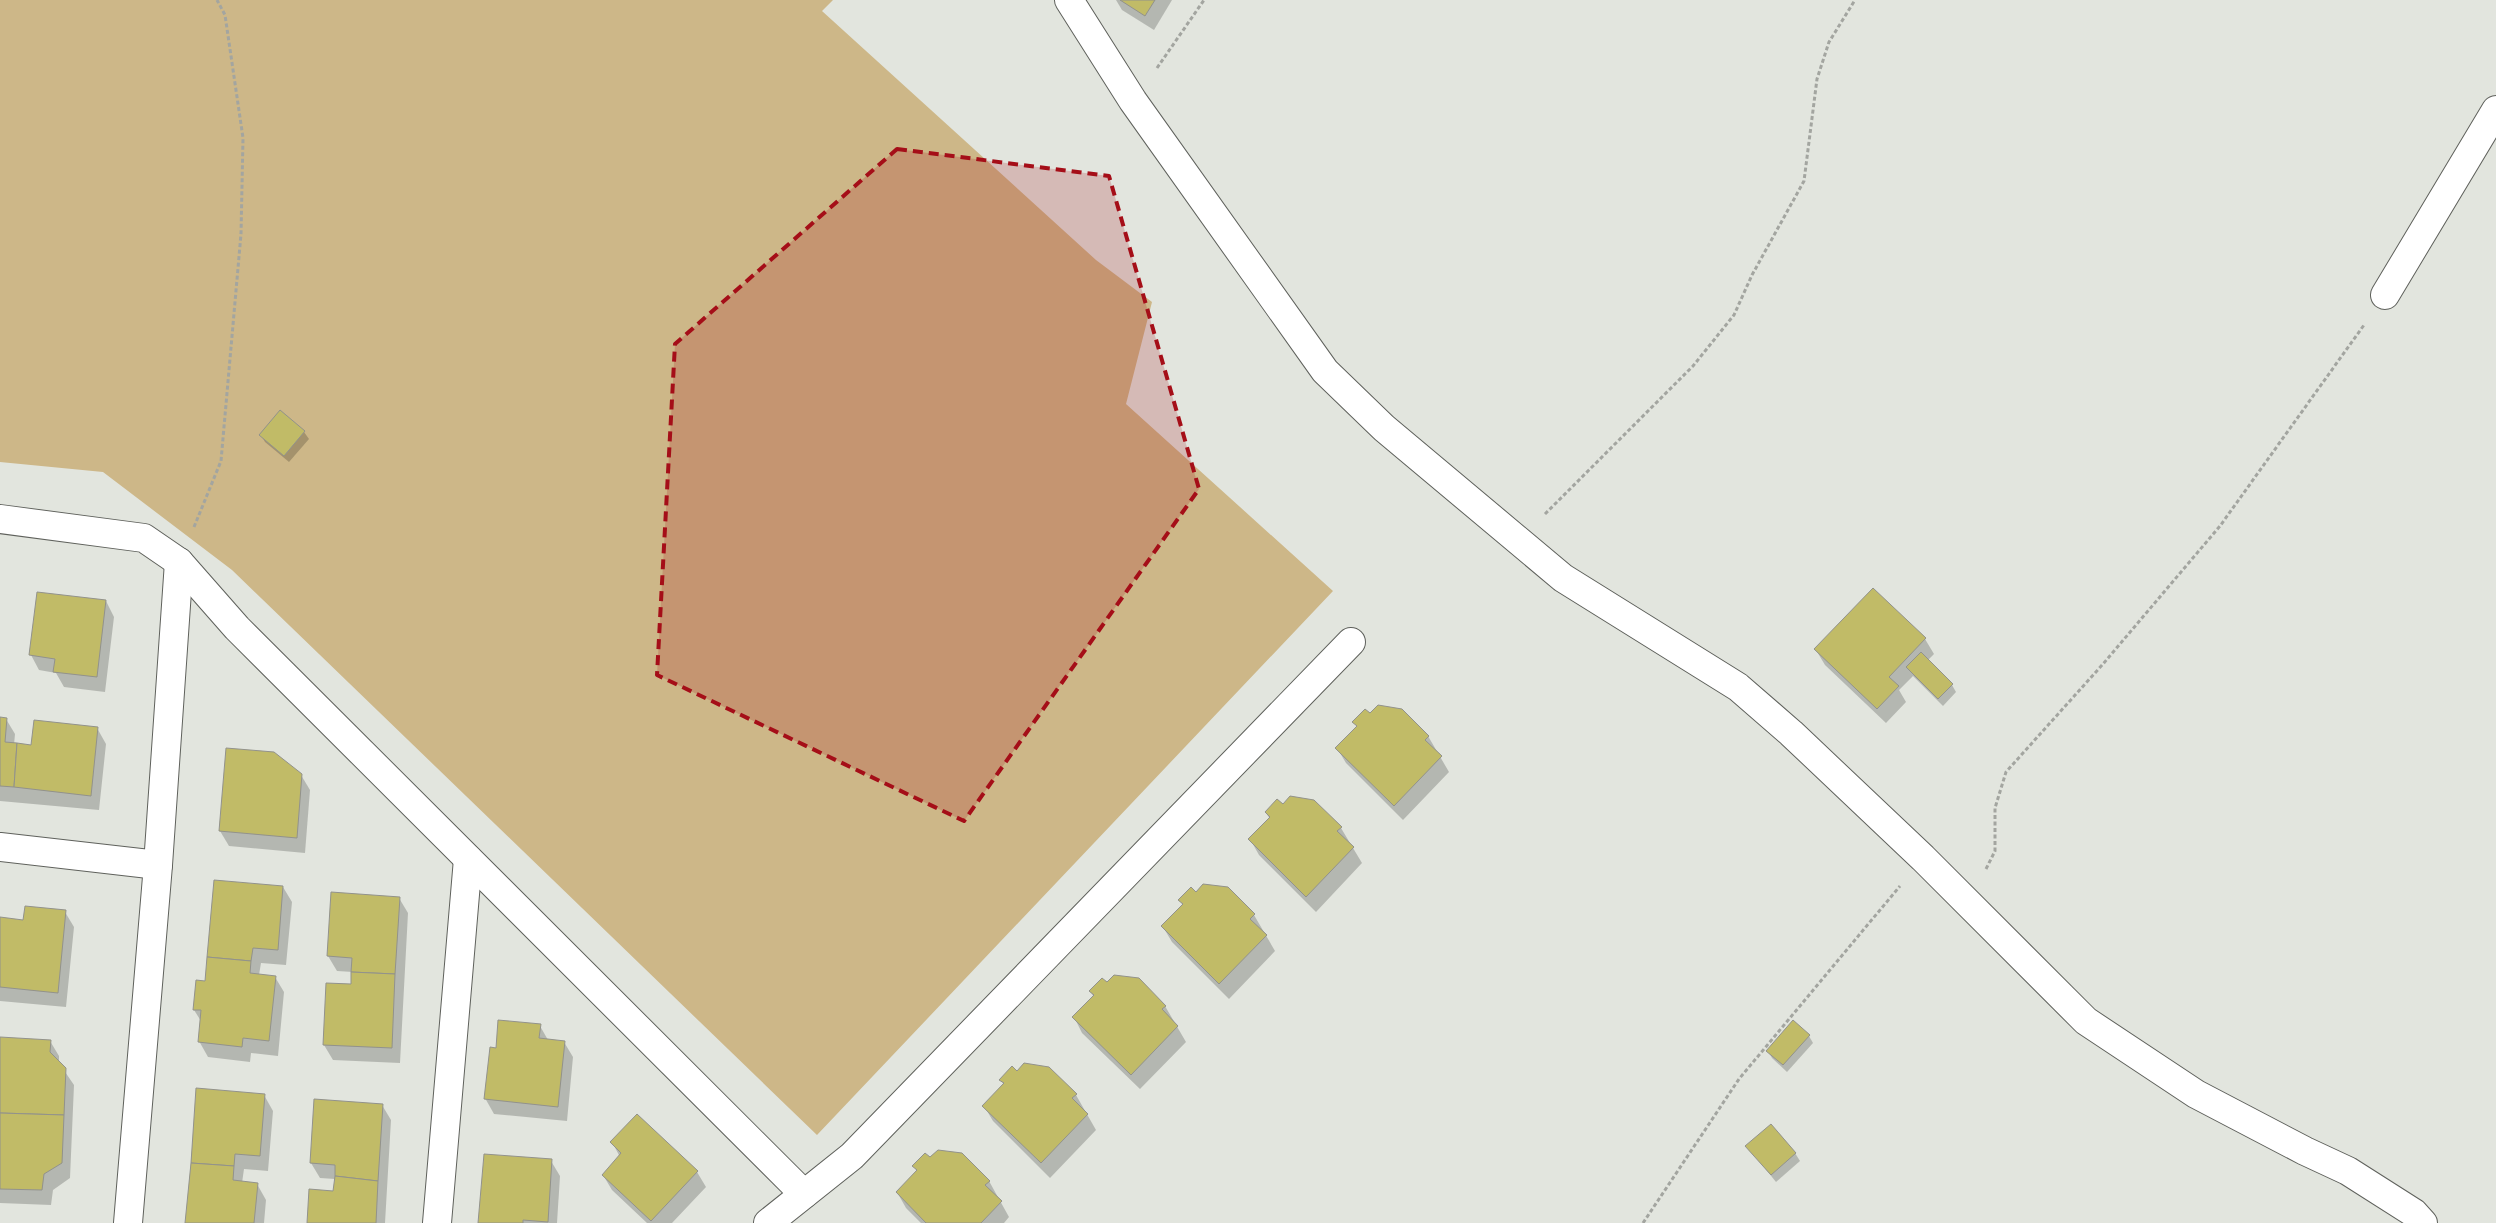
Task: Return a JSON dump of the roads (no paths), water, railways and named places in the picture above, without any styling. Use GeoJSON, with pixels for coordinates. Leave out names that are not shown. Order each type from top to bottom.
{"type":"FeatureCollection","features":[{"type":"Feature","properties":{"kind":"street"},"geometry":{"type":"LineString","coordinates":[[1069,0],[1133,101],[1326,371],[1384,428],[1518,542],[1564,578],[1738,687],[1791,733],[1922,858],[2086,1021],[2196,1094],[2304,1151],[2348,1171],[2414,1213],[2423,1223]]}},
{"type":"Feature","properties":{"kind":"street"},"geometry":{"type":"LineString","coordinates":[[2385,295],[2496,110]]}},
{"type":"Feature","properties":{"kind":"street"},"geometry":{"type":"LineString","coordinates":[[0,519],[144,538],[179,562],[237,628],[804,1194]]}},
{"type":"Feature","properties":{"kind":"street"},"geometry":{"type":"LineString","coordinates":[[128,1223],[158,865],[179,562]]}},
{"type":"Feature","properties":{"kind":"street"},"geometry":{"type":"LineString","coordinates":[[768,1223],[852,1156],[1351,642]]}},
{"type":"Feature","properties":{"kind":"street"},"geometry":{"type":"LineString","coordinates":[[0,847],[158,865]]}},
{"type":"Feature","properties":{"kind":"street"},"geometry":{"type":"LineString","coordinates":[[437,1223],[468,859]]}}]}
